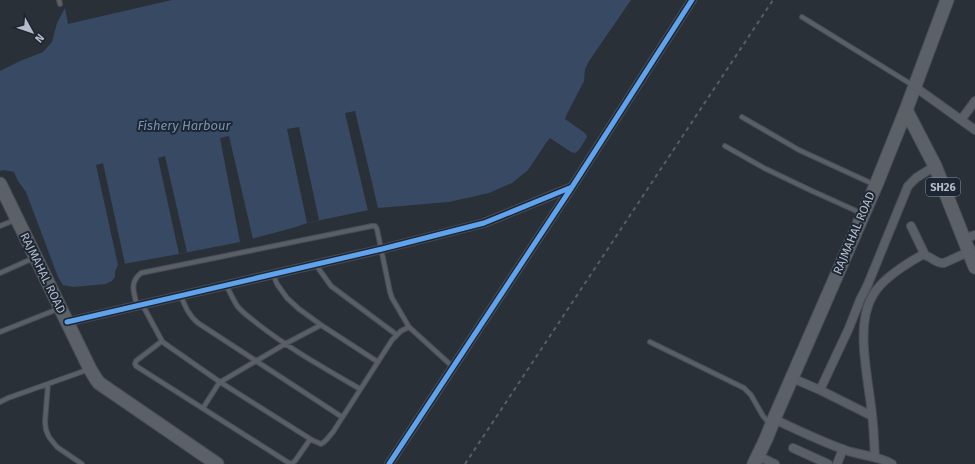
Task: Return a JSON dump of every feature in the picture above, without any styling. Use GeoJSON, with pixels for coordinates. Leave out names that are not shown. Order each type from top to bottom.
{"type":"FeatureCollection","features":[{"type":"Feature","properties":{"kind":"main road","name":"RAJMAHAL ROAD"},"geometry":{"type":"LineString","coordinates":[[756,460],[876,185],[915,87],[947,0]]}},
{"type":"Feature","properties":{"kind":"main road","name":"SH26"},"geometry":{"type":"LineString","coordinates":[[906,110],[969,237],[968,252],[975,267]]}},
{"type":"Feature","properties":{"kind":"main road","name":"RAJMAHAL ROAD"},"geometry":{"type":"LineString","coordinates":[[0,184],[90,369],[99,383],[217,464]]}},
{"type":"Feature","properties":{"kind":"street"},"geometry":{"type":"LineString","coordinates":[[389,464],[572,187],[692,0]]}},
{"type":"Feature","properties":{"kind":"street"},"geometry":{"type":"LineString","coordinates":[[915,87],[975,130]]}},
{"type":"Feature","properties":{"kind":"street"},"geometry":{"type":"LineString","coordinates":[[961,120],[975,101]]}},
{"type":"Feature","properties":{"kind":"street"},"geometry":{"type":"LineString","coordinates":[[820,390],[868,284],[908,186],[916,178],[935,166]]}},
{"type":"Feature","properties":{"kind":"street"},"geometry":{"type":"LineString","coordinates":[[67,322],[382,249],[484,223],[572,187]]}},
{"type":"Feature","properties":{"kind":"street"},"geometry":{"type":"LineString","coordinates":[[911,226],[925,255],[940,264],[968,252]]}},
{"type":"Feature","properties":{"kind":"street"},"geometry":{"type":"LineString","coordinates":[[875,457],[872,416],[864,360],[863,338],[867,307],[875,290],[891,276],[917,258],[925,255]]}},
{"type":"Feature","properties":{"kind":"street"},"geometry":{"type":"LineString","coordinates":[[792,378],[872,416]]}},
{"type":"Feature","properties":{"kind":"street"},"geometry":{"type":"LineString","coordinates":[[773,422],[843,449],[881,458],[892,464]]}},
{"type":"Feature","properties":{"kind":"street"},"geometry":{"type":"LineString","coordinates":[[793,448],[828,464]]}},
{"type":"Feature","properties":{"kind":"street"},"geometry":{"type":"LineString","coordinates":[[837,464],[843,449]]}},
{"type":"Feature","properties":{"kind":"street"},"geometry":{"type":"LineString","coordinates":[[756,460],[775,464]]}},
{"type":"Feature","properties":{"kind":"lane"},"geometry":{"type":"LineString","coordinates":[[802,17],[915,87]]}},
{"type":"Feature","properties":{"kind":"lane"},"geometry":{"type":"LineString","coordinates":[[742,117],[799,150],[876,185]]}},
{"type":"Feature","properties":{"kind":"lane"},"geometry":{"type":"LineString","coordinates":[[725,146],[764,168],[863,214]]}},
{"type":"Feature","properties":{"kind":"lane"},"geometry":{"type":"LineString","coordinates":[[0,226],[17,219]]}},
{"type":"Feature","properties":{"kind":"lane"},"geometry":{"type":"LineString","coordinates":[[409,326],[397,335],[333,432],[323,443],[320,444],[220,382],[162,341],[140,305],[133,286],[135,280],[141,273],[375,226],[377,228],[382,249],[392,298],[409,326],[453,367]]}},
{"type":"Feature","properties":{"kind":"lane"},"geometry":{"type":"LineString","coordinates":[[0,273],[36,257]]}},
{"type":"Feature","properties":{"kind":"lane"},"geometry":{"type":"LineString","coordinates":[[316,264],[331,286],[397,335]]}},
{"type":"Feature","properties":{"kind":"lane"},"geometry":{"type":"LineString","coordinates":[[273,274],[277,284],[290,301],[308,317],[378,362]]}},
{"type":"Feature","properties":{"kind":"lane"},"geometry":{"type":"LineString","coordinates":[[226,285],[235,302],[244,312],[268,332],[360,389]]}},
{"type":"Feature","properties":{"kind":"lane"},"geometry":{"type":"LineString","coordinates":[[181,296],[193,319],[342,417]]}},
{"type":"Feature","properties":{"kind":"lane"},"geometry":{"type":"LineString","coordinates":[[0,332],[60,308]]}},
{"type":"Feature","properties":{"kind":"lane"},"geometry":{"type":"LineString","coordinates":[[203,408],[220,382],[321,325]]}},
{"type":"Feature","properties":{"kind":"lane"},"geometry":{"type":"LineString","coordinates":[[162,341],[136,361],[136,366],[291,464],[294,463],[307,443],[312,440]]}},
{"type":"Feature","properties":{"kind":"lane"},"geometry":{"type":"LineString","coordinates":[[650,342],[744,388],[751,395],[767,422],[773,422]]}},
{"type":"Feature","properties":{"kind":"lane"},"geometry":{"type":"LineString","coordinates":[[0,402],[90,369]]}},
{"type":"Feature","properties":{"kind":"lane"},"geometry":{"type":"LineString","coordinates":[[48,384],[45,422],[46,430],[49,437],[57,447],[82,464]]}},
{"type":"Feature","properties":{"kind":"water","name":"Fishery Harbour"},"geometry":{"type":"Polygon","coordinates":[[[172,0],[631,0],[589,61],[585,69],[584,81],[565,119],[585,133],[587,137],[579,150],[575,153],[571,152],[550,138],[528,170],[512,183],[489,193],[449,202],[378,208],[307,223],[240,242],[118,265],[115,271],[115,277],[112,281],[105,284],[73,287],[63,285],[58,277],[26,192],[18,181],[14,172],[4,170],[0,171],[0,71],[43,52],[52,42],[57,23],[65,8],[68,24],[172,0]]]}},
{"type":"Feature","properties":{"kind":"pier"},"geometry":{"type":"Polygon","coordinates":[[[355,111],[378,208],[368,211],[345,113],[355,111]]]}},
{"type":"Feature","properties":{"kind":"pier"},"geometry":{"type":"Polygon","coordinates":[[[299,127],[319,220],[307,223],[287,129],[299,127]]]}},
{"type":"Feature","properties":{"kind":"pier"},"geometry":{"type":"Polygon","coordinates":[[[229,136],[253,239],[240,242],[220,138],[229,136]]]}},
{"type":"Feature","properties":{"kind":"pier"},"geometry":{"type":"Polygon","coordinates":[[[165,156],[187,252],[179,254],[158,158],[165,156]]]}},
{"type":"Feature","properties":{"kind":"pier"},"geometry":{"type":"Polygon","coordinates":[[[103,163],[125,264],[118,265],[96,165],[103,163]]]}},
{"type":"Feature","properties":{"kind":"railway"},"geometry":{"type":"LineString","coordinates":[[465,464],[773,0]]}},
{"type":"Feature","properties":{"kind":"cycle path"},"geometry":{"type":"LineString","coordinates":[[389,464],[572,187],[692,0]]}},
{"type":"Feature","properties":{"kind":"cycle path"},"geometry":{"type":"LineString","coordinates":[[67,322],[382,249],[484,223],[572,187]]}}]}
